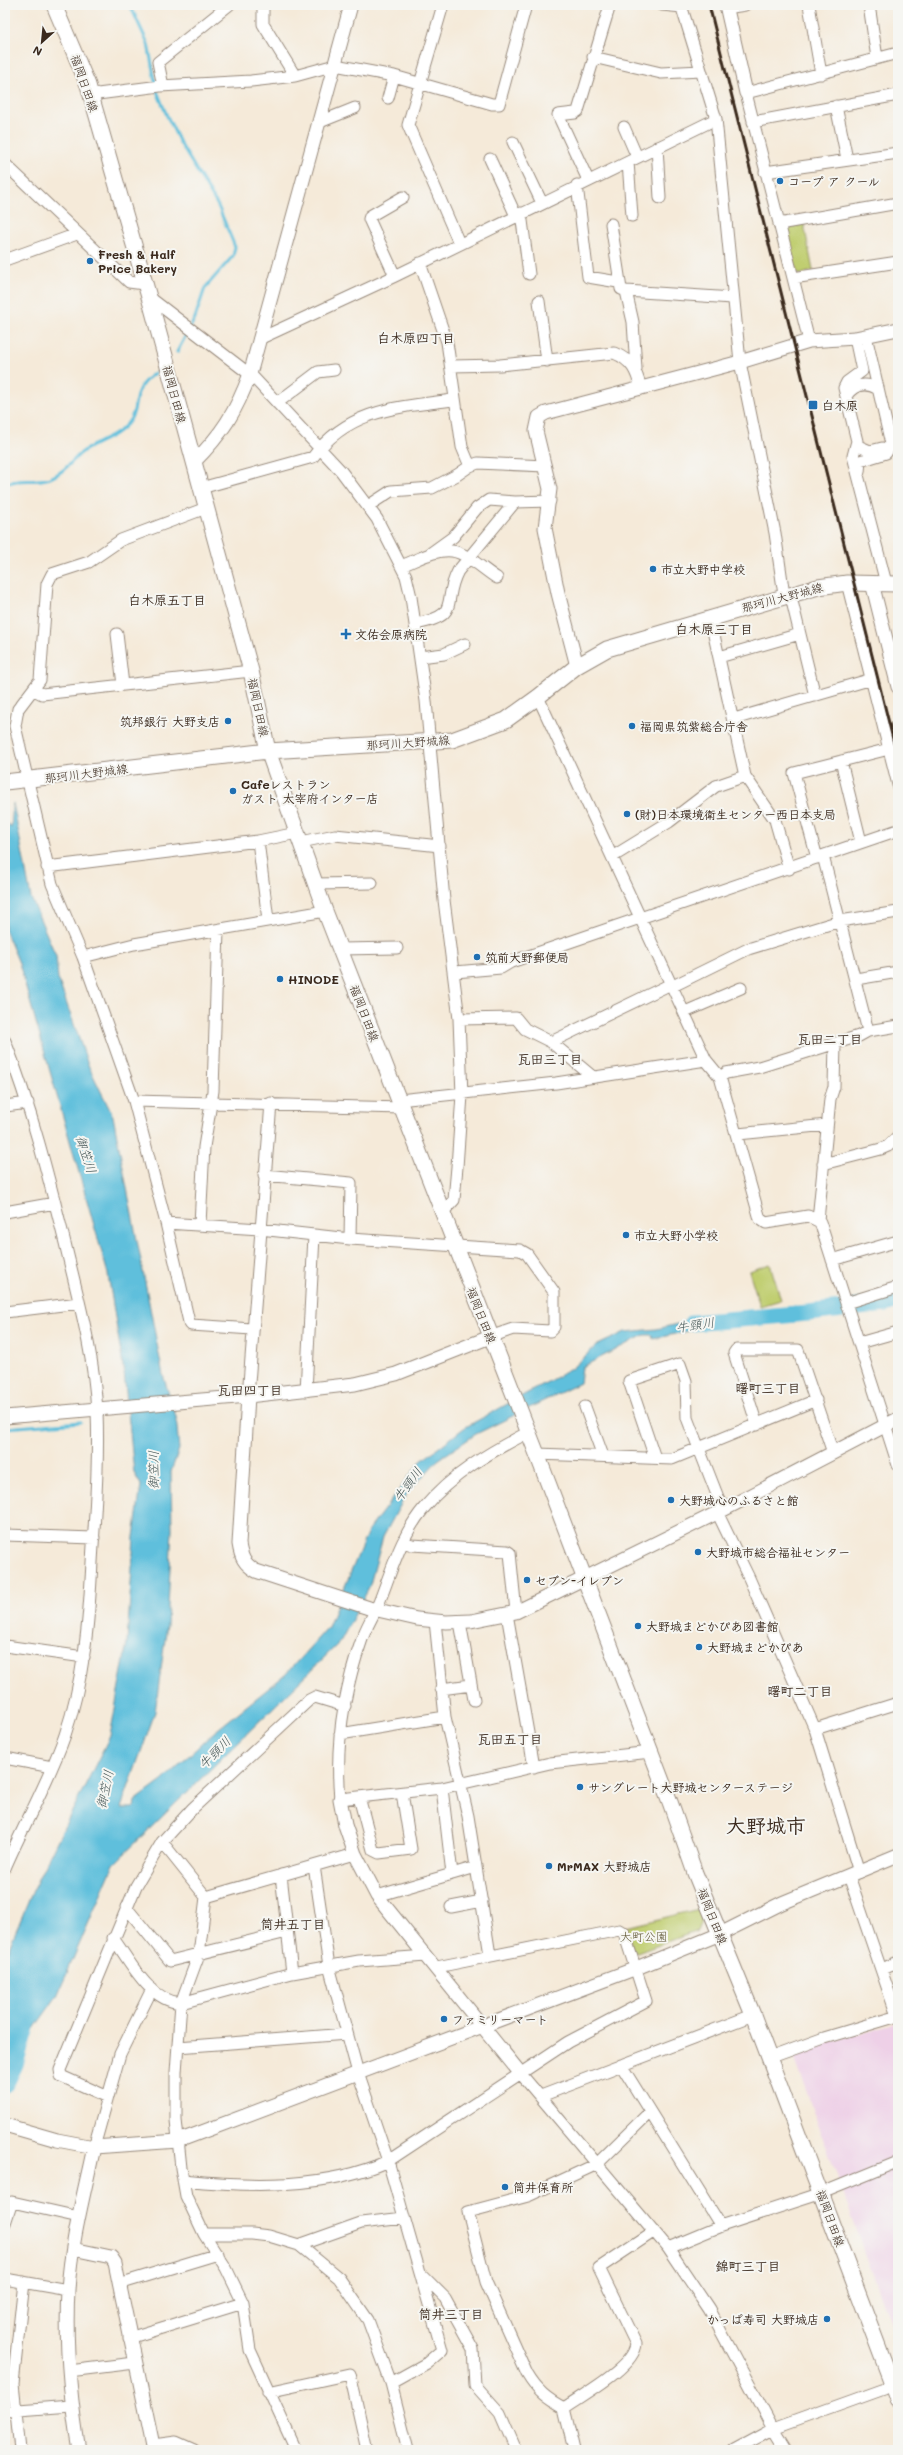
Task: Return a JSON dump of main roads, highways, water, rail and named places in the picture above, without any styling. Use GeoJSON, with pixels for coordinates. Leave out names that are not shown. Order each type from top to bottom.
{"type":"FeatureCollection","features":[{"type":"Feature","properties":{"kind":"main road","name":"福岡日田線"},"geometry":{"type":"LineString","coordinates":[[54,5],[63,23],[90,95],[147,291],[251,671],[268,751],[326,911],[454,1246],[529,1432],[584,1580],[651,1752],[695,1873],[753,2015],[768,2058],[895,2379],[898,2399]]}},
{"type":"Feature","properties":{"kind":"main road","name":"那珂川大野城線"},"geometry":{"type":"LineString","coordinates":[[5,782],[25,781],[268,751],[452,740],[480,731],[506,720],[538,698],[577,666],[607,649],[787,594],[847,583],[885,583]]}},
{"type":"Feature","properties":{"kind":"water"},"geometry":{"type":"Polygon","coordinates":[[[13,803],[31,898],[56,956],[58,979],[89,1067],[113,1116],[163,1375],[176,1417],[179,1449],[171,1472],[172,1530],[167,1625],[155,1712],[121,1808],[134,1808],[135,1801],[162,1781],[213,1733],[285,1675],[328,1627],[368,1531],[420,1462],[464,1428],[571,1369],[596,1346],[625,1332],[657,1329],[693,1320],[717,1320],[692,1330],[653,1339],[652,1335],[644,1335],[582,1367],[580,1383],[476,1434],[438,1460],[407,1493],[383,1537],[369,1588],[340,1642],[114,1864],[57,1996],[5,2070],[5,1957],[37,1881],[110,1736],[127,1643],[134,1537],[141,1485],[134,1473],[124,1372],[108,1274],[19,963],[5,930],[5,820],[11,828],[13,803]]]}},
{"type":"Feature","properties":{"kind":"waterway"},"geometry":{"type":"LineString","coordinates":[[130,5],[148,44],[157,91],[167,116],[180,143],[218,206],[235,247],[233,256],[205,288],[195,318],[177,352]]}},
{"type":"Feature","properties":{"kind":"waterway"},"geometry":{"type":"LineString","coordinates":[[5,484],[16,481],[39,480],[55,476],[81,453],[117,433],[131,418],[141,386],[155,373]]}},
{"type":"Feature","properties":{"kind":"waterway","name":"牛頸川"},"geometry":{"type":"LineString","coordinates":[[692,1323],[808,1313],[885,1304],[898,1299]]}},
{"type":"Feature","properties":{"kind":"waterway"},"geometry":{"type":"LineString","coordinates":[[5,1428],[81,1422]]}},
{"type":"Feature","properties":{"kind":"waterway","name":"御笠川"},"geometry":{"type":"LineString","coordinates":[[5,2085],[15,2064],[26,2027]]}},
{"type":"Feature","properties":{"kind":"railway"},"geometry":{"type":"LineString","coordinates":[[709,5],[898,759]]}},
{"type":"Feature","properties":{"kind":"place","name":"コープ ア クール"},"geometry":{"type":"Point","coordinates":[780,181]}},
{"type":"Feature","properties":{"kind":"place","name":"Fresh & Half Price Bakery"},"geometry":{"type":"Point","coordinates":[90,261]}},
{"type":"Feature","properties":{"kind":"place","name":"白木原"},"geometry":{"type":"Point","coordinates":[813,405]}},
{"type":"Feature","properties":{"kind":"place","name":"市立大野中学校"},"geometry":{"type":"Point","coordinates":[653,569]}},
{"type":"Feature","properties":{"kind":"place","name":"文佑会原病院"},"geometry":{"type":"Point","coordinates":[346,634]}},
{"type":"Feature","properties":{"kind":"place","name":"筑邦銀行 大野支店"},"geometry":{"type":"Point","coordinates":[228,721]}},
{"type":"Feature","properties":{"kind":"place","name":"福岡県筑紫総合庁舎"},"geometry":{"type":"Point","coordinates":[632,726]}},
{"type":"Feature","properties":{"kind":"place","name":"Cafeレストラン ガスト 太宰府インター店"},"geometry":{"type":"Point","coordinates":[233,791]}},
{"type":"Feature","properties":{"kind":"place","name":"(財)日本環境衛生センター西日本支局"},"geometry":{"type":"Point","coordinates":[627,814]}},
{"type":"Feature","properties":{"kind":"place","name":"筑前大野郵便局"},"geometry":{"type":"Point","coordinates":[477,957]}},
{"type":"Feature","properties":{"kind":"place","name":"HINODE"},"geometry":{"type":"Point","coordinates":[280,979]}},
{"type":"Feature","properties":{"kind":"place","name":"市立大野小学校"},"geometry":{"type":"Point","coordinates":[626,1235]}},
{"type":"Feature","properties":{"kind":"place","name":"大野城心のふるさと館"},"geometry":{"type":"Point","coordinates":[671,1500]}},
{"type":"Feature","properties":{"kind":"place","name":"大野城市総合福祉センター"},"geometry":{"type":"Point","coordinates":[698,1552]}},
{"type":"Feature","properties":{"kind":"place","name":"セブン-イレブン"},"geometry":{"type":"Point","coordinates":[527,1580]}},
{"type":"Feature","properties":{"kind":"place","name":"大野城まどかぴあ図書館"},"geometry":{"type":"Point","coordinates":[638,1626]}},
{"type":"Feature","properties":{"kind":"place","name":"大野城まどかぴあ"},"geometry":{"type":"Point","coordinates":[699,1647]}},
{"type":"Feature","properties":{"kind":"place","name":"サングレート大野城センターステージ"},"geometry":{"type":"Point","coordinates":[580,1787]}},
{"type":"Feature","properties":{"kind":"place","name":"MrMAX 大野城店"},"geometry":{"type":"Point","coordinates":[549,1866]}},
{"type":"Feature","properties":{"kind":"place","name":"ファミリーマート"},"geometry":{"type":"Point","coordinates":[444,2019]}},
{"type":"Feature","properties":{"kind":"place","name":"筒井保育所"},"geometry":{"type":"Point","coordinates":[505,2187]}},
{"type":"Feature","properties":{"kind":"place","name":"かっぱ寿司 大野城店"},"geometry":{"type":"Point","coordinates":[827,2319]}},
{"type":"Feature","properties":{"kind":"district","name":"白木原四丁目"},"geometry":{"type":"Point","coordinates":[416,337]}},
{"type":"Feature","properties":{"kind":"district","name":"白木原五丁目"},"geometry":{"type":"Point","coordinates":[167,599]}},
{"type":"Feature","properties":{"kind":"district","name":"白木原三丁目"},"geometry":{"type":"Point","coordinates":[714,628]}},
{"type":"Feature","properties":{"kind":"district","name":"瓦田二丁目"},"geometry":{"type":"Point","coordinates":[830,1038]}},
{"type":"Feature","properties":{"kind":"district","name":"瓦田三丁目"},"geometry":{"type":"Point","coordinates":[550,1058]}},
{"type":"Feature","properties":{"kind":"district","name":"曙町三丁目"},"geometry":{"type":"Point","coordinates":[768,1387]}},
{"type":"Feature","properties":{"kind":"district","name":"瓦田四丁目"},"geometry":{"type":"Point","coordinates":[250,1389]}},
{"type":"Feature","properties":{"kind":"district","name":"曙町二丁目"},"geometry":{"type":"Point","coordinates":[800,1690]}},
{"type":"Feature","properties":{"kind":"district","name":"瓦田五丁目"},"geometry":{"type":"Point","coordinates":[510,1738]}},
{"type":"Feature","properties":{"kind":"district","name":"大野城市"},"geometry":{"type":"Point","coordinates":[766,1825]}},
{"type":"Feature","properties":{"kind":"district","name":"筒井五丁目"},"geometry":{"type":"Point","coordinates":[293,1923]}},
{"type":"Feature","properties":{"kind":"district","name":"錦町三丁目"},"geometry":{"type":"Point","coordinates":[748,2265]}},
{"type":"Feature","properties":{"kind":"district","name":"筒井三丁目"},"geometry":{"type":"Point","coordinates":[451,2313]}},
{"type":"Feature","properties":{"kind":"park label","name":"大町公園"},"geometry":{"type":"Point","coordinates":[644,1936]}}]}
